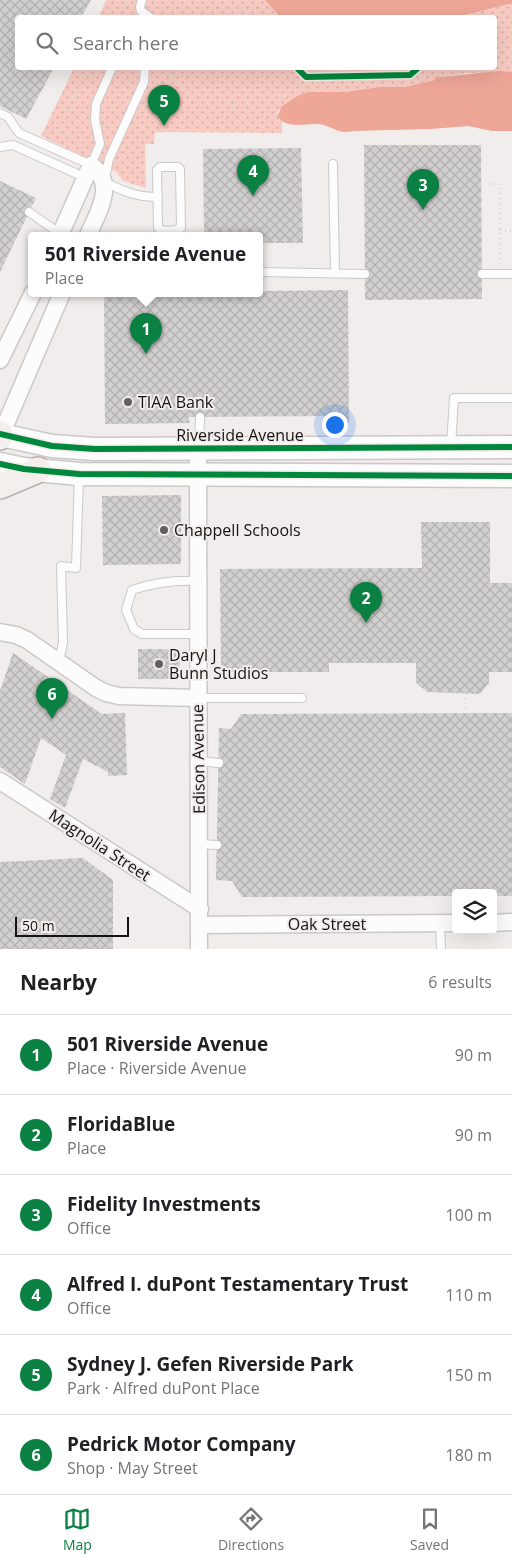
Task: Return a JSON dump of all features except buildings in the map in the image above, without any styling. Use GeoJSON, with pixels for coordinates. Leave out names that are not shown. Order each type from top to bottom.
{"type":"FeatureCollection","features":[{"type":"Feature","properties":{"kind":"main road","name":"Riverside Avenue"},"geometry":{"type":"LineString","coordinates":[[0,435],[40,444],[74,448],[198,450],[512,446]]}},
{"type":"Feature","properties":{"kind":"main road"},"geometry":{"type":"LineString","coordinates":[[412,475],[451,448]]}},
{"type":"Feature","properties":{"kind":"main road"},"geometry":{"type":"LineString","coordinates":[[0,464],[80,474],[512,476]]}},
{"type":"Feature","properties":{"kind":"main road"},"geometry":{"type":"LineString","coordinates":[[0,486],[38,470]]}},
{"type":"Feature","properties":{"kind":"street"},"geometry":{"type":"LineString","coordinates":[[62,232],[88,172],[99,172],[105,182],[102,204],[89,232]]}},
{"type":"Feature","properties":{"kind":"street"},"geometry":{"type":"LineString","coordinates":[[0,360],[31,297]]}},
{"type":"Feature","properties":{"kind":"street"},"geometry":{"type":"LineString","coordinates":[[0,435],[60,297]]}},
{"type":"Feature","properties":{"kind":"street","name":"Edison Avenue"},"geometry":{"type":"LineString","coordinates":[[198,450],[199,949]]}},
{"type":"Feature","properties":{"kind":"street"},"geometry":{"type":"LineString","coordinates":[[0,632],[22,637],[101,691],[113,695],[198,698]]}},
{"type":"Feature","properties":{"kind":"street","name":"Magnolia Street"},"geometry":{"type":"LineString","coordinates":[[0,781],[199,917]]}},
{"type":"Feature","properties":{"kind":"street","name":"Oak Street"},"geometry":{"type":"LineString","coordinates":[[199,917],[448,923]]}},
{"type":"Feature","properties":{"kind":"street"},"geometry":{"type":"LineString","coordinates":[[497,923],[512,922]]}},
{"type":"Feature","properties":{"kind":"lane"},"geometry":{"type":"LineString","coordinates":[[142,0],[141,11],[147,15]]}},
{"type":"Feature","properties":{"kind":"lane"},"geometry":{"type":"LineString","coordinates":[[88,172],[100,144],[95,120],[96,104],[111,70]]}},
{"type":"Feature","properties":{"kind":"lane"},"geometry":{"type":"LineString","coordinates":[[145,70],[144,82],[109,159],[105,182],[132,194],[158,197]]}},
{"type":"Feature","properties":{"kind":"lane"},"geometry":{"type":"LineString","coordinates":[[0,113],[8,117],[19,133],[88,172]]}},
{"type":"Feature","properties":{"kind":"lane"},"geometry":{"type":"LineString","coordinates":[[13,145],[19,133]]}},
{"type":"Feature","properties":{"kind":"lane"},"geometry":{"type":"LineString","coordinates":[[0,147],[13,145],[88,172]]}},
{"type":"Feature","properties":{"kind":"lane"},"geometry":{"type":"LineString","coordinates":[[333,164],[336,274]]}},
{"type":"Feature","properties":{"kind":"lane"},"geometry":{"type":"LineString","coordinates":[[160,167],[178,167],[180,170],[181,228],[178,230],[161,230],[158,228],[158,197],[157,170],[160,167]]}},
{"type":"Feature","properties":{"kind":"lane"},"geometry":{"type":"LineString","coordinates":[[29,212],[57,232]]}},
{"type":"Feature","properties":{"kind":"lane"},"geometry":{"type":"LineString","coordinates":[[263,272],[365,274]]}},
{"type":"Feature","properties":{"kind":"lane"},"geometry":{"type":"LineString","coordinates":[[482,274],[512,274]]}},
{"type":"Feature","properties":{"kind":"lane"},"geometry":{"type":"LineString","coordinates":[[451,448],[454,398],[512,398]]}},
{"type":"Feature","properties":{"kind":"lane"},"geometry":{"type":"LineString","coordinates":[[198,450],[200,417]]}},
{"type":"Feature","properties":{"kind":"lane"},"geometry":{"type":"LineString","coordinates":[[57,661],[63,642],[61,566],[76,568],[80,474]]}},
{"type":"Feature","properties":{"kind":"lane"},"geometry":{"type":"LineString","coordinates":[[198,581],[145,585],[132,590],[126,610],[134,629],[142,634],[198,634]]}},
{"type":"Feature","properties":{"kind":"lane"},"geometry":{"type":"LineString","coordinates":[[198,698],[302,698]]}},
{"type":"Feature","properties":{"kind":"lane"},"geometry":{"type":"LineString","coordinates":[[198,762],[219,763]]}},
{"type":"Feature","properties":{"kind":"lane"},"geometry":{"type":"LineString","coordinates":[[199,844],[217,844]]}},
{"type":"Feature","properties":{"kind":"lane"},"geometry":{"type":"LineString","coordinates":[[441,949],[448,923]]}},
{"type":"Feature","properties":{"kind":"path"},"geometry":{"type":"LineString","coordinates":[[169,15],[174,5],[182,0]]}},
{"type":"Feature","properties":{"kind":"path"},"geometry":{"type":"LineString","coordinates":[[230,0],[244,15]]}},
{"type":"Feature","properties":{"kind":"path"},"geometry":{"type":"LineString","coordinates":[[497,45],[512,45]]}},
{"type":"Feature","properties":{"kind":"path"},"geometry":{"type":"LineString","coordinates":[[84,150],[86,145],[58,132],[88,70]]}},
{"type":"Feature","properties":{"kind":"path"},"geometry":{"type":"LineString","coordinates":[[169,70],[175,80],[192,94],[210,102],[243,105],[270,100],[288,92],[306,76],[410,74],[415,70]]}},
{"type":"Feature","properties":{"kind":"path"},"geometry":{"type":"LineString","coordinates":[[299,70],[306,76]]}},
{"type":"Feature","properties":{"kind":"path"},"geometry":{"type":"LineString","coordinates":[[489,184],[500,184],[500,262]]}},
{"type":"Feature","properties":{"kind":"path"},"geometry":{"type":"LineString","coordinates":[[500,230],[512,231]]}},
{"type":"Feature","properties":{"kind":"path"},"geometry":{"type":"LineString","coordinates":[[466,693],[466,713]]}},
{"type":"Feature","properties":{"kind":"shaded area"},"geometry":{"type":"Polygon","coordinates":[[[106,0],[265,0],[279,15],[99,15],[106,0]]]}},
{"type":"Feature","properties":{"kind":"shaded area"},"geometry":{"type":"Polygon","coordinates":[[[265,0],[512,0],[512,4],[465,15],[278,15],[265,0]]]}},
{"type":"Feature","properties":{"kind":"shaded area"},"geometry":{"type":"Polygon","coordinates":[[[508,3],[512,4],[512,72],[467,73],[441,77],[405,87],[380,87],[345,92],[308,92],[297,96],[278,111],[282,121],[282,133],[155,132],[154,144],[145,144],[146,188],[123,181],[116,172],[41,136],[73,70],[497,70],[497,15],[464,15],[508,3]]]}},
{"type":"Feature","properties":{"kind":"shaded area"},"geometry":{"type":"Polygon","coordinates":[[[499,71],[512,72],[512,131],[492,131],[468,126],[344,132],[319,124],[296,125],[286,123],[278,116],[281,107],[297,96],[308,92],[345,92],[380,87],[405,87],[435,80],[434,78],[499,71]]]}},
{"type":"Feature","properties":{"kind":"cycle path"},"geometry":{"type":"LineString","coordinates":[[299,70],[306,77],[410,75],[416,70]]}},
{"type":"Feature","properties":{"kind":"cycle path"},"geometry":{"type":"LineString","coordinates":[[0,434],[52,446],[95,449],[512,447]]}},
{"type":"Feature","properties":{"kind":"cycle path"},"geometry":{"type":"LineString","coordinates":[[0,464],[24,469],[79,474],[512,476]]}},
{"type":"Feature","properties":{"kind":"place","name":"Sydney J. Gefen Riverside Park"},"geometry":{"type":"Point","coordinates":[164,126]}},
{"type":"Feature","properties":{"kind":"place","name":"Alfred I. duPont Testamentary Trust"},"geometry":{"type":"Point","coordinates":[253,196]}},
{"type":"Feature","properties":{"kind":"place","name":"Fidelity Investments"},"geometry":{"type":"Point","coordinates":[423,210]}},
{"type":"Feature","properties":{"kind":"place","name":"501 Riverside Avenue"},"geometry":{"type":"Point","coordinates":[146,354]}},
{"type":"Feature","properties":{"kind":"place","name":"TIAA Bank"},"geometry":{"type":"Point","coordinates":[128,402]}},
{"type":"Feature","properties":{"kind":"place","name":"Chappell Schools"},"geometry":{"type":"Point","coordinates":[164,530]}},
{"type":"Feature","properties":{"kind":"place","name":"FloridaBlue"},"geometry":{"type":"Point","coordinates":[366,623]}},
{"type":"Feature","properties":{"kind":"place","name":"Daryl J Bunn Studios"},"geometry":{"type":"Point","coordinates":[159,664]}},
{"type":"Feature","properties":{"kind":"place","name":"Pedrick Motor Company"},"geometry":{"type":"Point","coordinates":[52,719]}}]}
